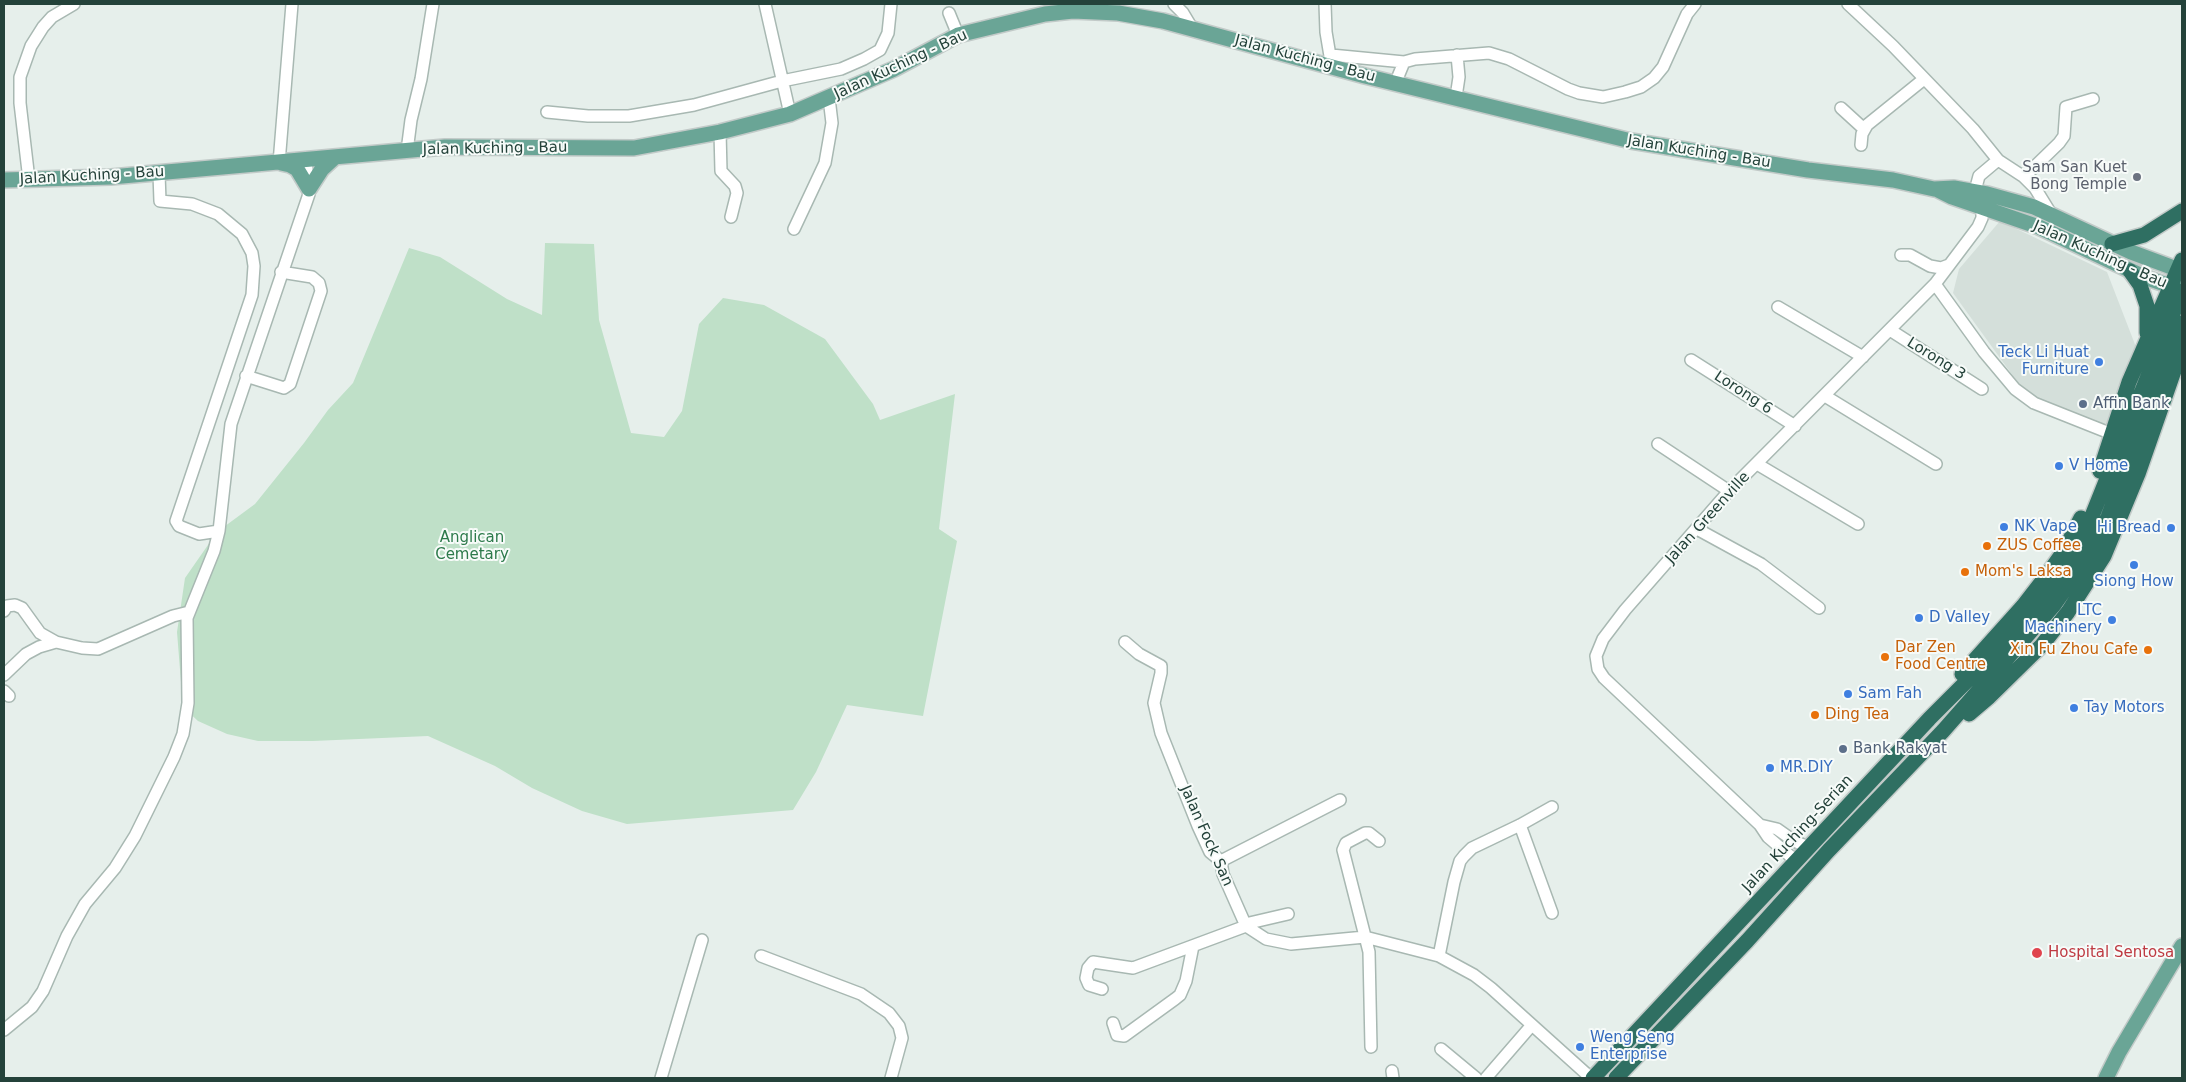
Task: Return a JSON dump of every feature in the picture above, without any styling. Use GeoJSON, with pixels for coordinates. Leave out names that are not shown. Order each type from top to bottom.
{"type":"FeatureCollection","features":[{"type":"Feature","properties":{"kind":"highway"},"geometry":{"type":"LineString","coordinates":[[2112,244],[2144,235],[2182,211]]}},
{"type":"Feature","properties":{"kind":"highway"},"geometry":{"type":"LineString","coordinates":[[1928,719],[1947,691],[2023,606],[2064,551],[2076,530],[2101,469],[2129,382],[2146,342],[2178,289],[2181,267]]}},
{"type":"Feature","properties":{"kind":"highway"},"geometry":{"type":"LineString","coordinates":[[2130,271],[2140,285],[2147,306],[2146,342]]}},
{"type":"Feature","properties":{"kind":"highway","name":"Jalan Kuching-Serian"},"geometry":{"type":"LineString","coordinates":[[1592,1078],[1928,719],[1974,675],[2034,612],[2064,571],[2084,551],[2178,289]]}},
{"type":"Feature","properties":{"kind":"highway","name":"Jalan Kuching-Serian"},"geometry":{"type":"LineString","coordinates":[[1616,1078],[1943,731],[2054,606],[2084,551],[2116,499],[2162,371],[2182,323]]}},
{"type":"Feature","properties":{"kind":"highway"},"geometry":{"type":"LineString","coordinates":[[1943,731],[1972,712],[2042,645],[2082,591],[2104,556],[2138,474],[2182,348]]}},
{"type":"Feature","properties":{"kind":"highway"},"geometry":{"type":"LineString","coordinates":[[2169,386],[2182,365]]}},
{"type":"Feature","properties":{"kind":"main road","name":"Jalan Kuching - Bau"},"geometry":{"type":"LineString","coordinates":[[4,180],[159,174],[445,147],[634,148],[720,132],[790,114],[894,69],[958,35],[1022,18],[1073,11],[1118,13],[1164,21],[1331,61],[1395,84],[1456,97],[1632,141],[1808,170],[1894,180],[1934,189],[1952,198],[2045,230],[2130,271],[2178,289]]}},
{"type":"Feature","properties":{"kind":"main road"},"geometry":{"type":"LineString","coordinates":[[279,163],[290,165],[297,169],[309,189],[322,169],[334,158]]}},
{"type":"Feature","properties":{"kind":"main road","name":"Jalan Kuching - Bau"},"geometry":{"type":"LineString","coordinates":[[1934,189],[1954,188],[1975,191],[2016,202],[2051,214],[2112,244],[2181,267]]}},
{"type":"Feature","properties":{"kind":"main road"},"geometry":{"type":"LineString","coordinates":[[2106,1078],[2119,1052],[2182,946]]}},
{"type":"Feature","properties":{"kind":"street"},"geometry":{"type":"LineString","coordinates":[[29,180],[20,104],[20,77],[31,46],[43,27],[52,17],[74,4]]}},
{"type":"Feature","properties":{"kind":"street"},"geometry":{"type":"LineString","coordinates":[[279,163],[292,4]]}},
{"type":"Feature","properties":{"kind":"street"},"geometry":{"type":"LineString","coordinates":[[407,151],[411,120],[430,30],[433,4]]}},
{"type":"Feature","properties":{"kind":"street"},"geometry":{"type":"LineString","coordinates":[[765,4],[790,114]]}},
{"type":"Feature","properties":{"kind":"street"},"geometry":{"type":"LineString","coordinates":[[547,112],[588,116],[629,116],[694,105],[782,81],[841,69],[864,60],[880,50],[888,33],[891,4]]}},
{"type":"Feature","properties":{"kind":"street"},"geometry":{"type":"LineString","coordinates":[[1174,4],[1183,13],[1192,28]]}},
{"type":"Feature","properties":{"kind":"street"},"geometry":{"type":"LineString","coordinates":[[1325,4],[1326,32],[1331,61],[1404,62],[1415,58],[1489,53],[1508,59],[1568,89],[1603,97],[1640,87],[1654,78],[1662,67],[1687,14],[1695,4]]}},
{"type":"Feature","properties":{"kind":"street"},"geometry":{"type":"LineString","coordinates":[[1848,4],[1862,9],[1924,80],[1974,129],[1998,160],[2024,177],[2040,194],[2051,214]]}},
{"type":"Feature","properties":{"kind":"street"},"geometry":{"type":"LineString","coordinates":[[949,13],[958,35]]}},
{"type":"Feature","properties":{"kind":"street"},"geometry":{"type":"LineString","coordinates":[[1456,97],[1459,77],[1457,56]]}},
{"type":"Feature","properties":{"kind":"street"},"geometry":{"type":"LineString","coordinates":[[1395,84],[1404,62]]}},
{"type":"Feature","properties":{"kind":"street"},"geometry":{"type":"LineString","coordinates":[[1861,145],[1864,129],[1872,120],[1924,80]]}},
{"type":"Feature","properties":{"kind":"street"},"geometry":{"type":"LineString","coordinates":[[794,229],[825,163],[832,123],[829,98]]}},
{"type":"Feature","properties":{"kind":"street"},"geometry":{"type":"LineString","coordinates":[[2024,177],[2059,144],[2064,136],[2066,107],[2093,99]]}},
{"type":"Feature","properties":{"kind":"street"},"geometry":{"type":"LineString","coordinates":[[1841,108],[1864,129]]}},
{"type":"Feature","properties":{"kind":"street"},"geometry":{"type":"LineString","coordinates":[[720,132],[721,171],[735,186],[737,193],[731,217]]}},
{"type":"Feature","properties":{"kind":"street"},"geometry":{"type":"LineString","coordinates":[[4,1030],[32,1008],[38,999],[67,936],[85,904],[115,868],[135,836],[174,757],[183,734],[188,703],[186,635],[189,612],[214,551],[219,531],[228,437],[246,376],[309,189],[306,160]]}},
{"type":"Feature","properties":{"kind":"street"},"geometry":{"type":"LineString","coordinates":[[1975,191],[1979,176],[1998,160]]}},
{"type":"Feature","properties":{"kind":"street"},"geometry":{"type":"LineString","coordinates":[[159,174],[160,200],[192,204],[218,214],[242,234],[252,253],[254,266],[252,295],[176,521],[179,526],[199,534],[219,531]]}},
{"type":"Feature","properties":{"kind":"street","name":"Jalan Greenville"},"geometry":{"type":"LineString","coordinates":[[1796,861],[1768,837],[1760,825],[1604,678],[1598,669],[1596,656],[1603,639],[1625,610],[1729,491],[1826,396],[1935,284],[1978,227],[1982,218],[1982,208]]}},
{"type":"Feature","properties":{"kind":"street"},"geometry":{"type":"LineString","coordinates":[[1901,255],[1910,255],[1930,266],[1941,268],[1949,265]]}},
{"type":"Feature","properties":{"kind":"street"},"geometry":{"type":"LineString","coordinates":[[246,376],[284,388],[290,384],[321,291],[319,283],[312,277],[281,272]]}},
{"type":"Feature","properties":{"kind":"street"},"geometry":{"type":"LineString","coordinates":[[1935,284],[1984,352],[2015,389],[2034,403],[2112,434]]}},
{"type":"Feature","properties":{"kind":"street"},"geometry":{"type":"LineString","coordinates":[[1778,307],[1863,357]]}},
{"type":"Feature","properties":{"kind":"street","name":"Lorong 3"},"geometry":{"type":"LineString","coordinates":[[1890,330],[1982,389]]}},
{"type":"Feature","properties":{"kind":"street","name":"Lorong 6"},"geometry":{"type":"LineString","coordinates":[[1692,360],[1795,426]]}},
{"type":"Feature","properties":{"kind":"street"},"geometry":{"type":"LineString","coordinates":[[1826,396],[1936,464]]}},
{"type":"Feature","properties":{"kind":"street"},"geometry":{"type":"LineString","coordinates":[[1658,444],[1729,491]]}},
{"type":"Feature","properties":{"kind":"street"},"geometry":{"type":"LineString","coordinates":[[1757,464],[1858,524]]}},
{"type":"Feature","properties":{"kind":"street"},"geometry":{"type":"LineString","coordinates":[[1697,529],[1761,564],[1820,608]]}},
{"type":"Feature","properties":{"kind":"street"},"geometry":{"type":"LineString","coordinates":[[4,611],[7,606],[15,605],[22,608],[40,633],[56,642],[82,648],[98,649],[173,616],[189,612]]}},
{"type":"Feature","properties":{"kind":"street"},"geometry":{"type":"LineString","coordinates":[[4,675],[26,654],[39,647],[56,642]]}},
{"type":"Feature","properties":{"kind":"street","name":"Jalan Fock San"},"geometry":{"type":"LineString","coordinates":[[1125,642],[1139,654],[1161,666],[1154,703],[1161,733],[1210,852],[1221,861],[1223,874],[1245,925]]}},
{"type":"Feature","properties":{"kind":"street"},"geometry":{"type":"LineString","coordinates":[[1221,861],[1340,800]]}},
{"type":"Feature","properties":{"kind":"street"},"geometry":{"type":"LineString","coordinates":[[1439,956],[1460,862],[1472,848],[1520,826],[1552,807]]}},
{"type":"Feature","properties":{"kind":"street","name":"Jalan Greenville"},"geometry":{"type":"LineString","coordinates":[[1760,825],[1777,829],[1794,841],[1808,847]]}},
{"type":"Feature","properties":{"kind":"street"},"geometry":{"type":"LineString","coordinates":[[1520,826],[1552,913]]}},
{"type":"Feature","properties":{"kind":"street"},"geometry":{"type":"LineString","coordinates":[[1371,1047],[1369,952],[1343,846],[1365,833],[1369,833],[1379,841]]}},
{"type":"Feature","properties":{"kind":"street"},"geometry":{"type":"LineString","coordinates":[[1102,989],[1089,985],[1086,978],[1088,968],[1093,962],[1134,968],[1245,925],[1288,914]]}},
{"type":"Feature","properties":{"kind":"street"},"geometry":{"type":"LineString","coordinates":[[1245,925],[1266,939],[1291,944],[1364,936],[1439,956],[1485,983],[1531,1026],[1592,1078]]}},
{"type":"Feature","properties":{"kind":"street"},"geometry":{"type":"LineString","coordinates":[[661,1078],[702,940]]}},
{"type":"Feature","properties":{"kind":"street"},"geometry":{"type":"LineString","coordinates":[[1113,1023],[1117,1035],[1124,1036],[1180,995],[1186,981],[1193,946]]}},
{"type":"Feature","properties":{"kind":"street"},"geometry":{"type":"LineString","coordinates":[[761,956],[861,994],[890,1013],[899,1026],[902,1038],[891,1078]]}},
{"type":"Feature","properties":{"kind":"street"},"geometry":{"type":"LineString","coordinates":[[1486,1078],[1531,1026]]}},
{"type":"Feature","properties":{"kind":"street"},"geometry":{"type":"LineString","coordinates":[[1441,1049],[1476,1078]]}},
{"type":"Feature","properties":{"kind":"shaded area"},"geometry":{"type":"Polygon","coordinates":[[[2000,221],[2107,272],[2136,347],[2106,425],[2046,404],[2021,387],[1953,293],[1959,269],[2000,221]]]}},
{"type":"Feature","properties":{"kind":"green space","name":"Anglican Cemetary"},"geometry":{"type":"Polygon","coordinates":[[[545,243],[594,244],[599,320],[631,433],[664,437],[682,411],[699,324],[723,298],[764,305],[825,339],[873,404],[880,420],[955,394],[939,529],[957,541],[923,716],[847,705],[816,772],[793,810],[627,824],[582,811],[532,788],[495,766],[428,736],[313,741],[258,741],[227,734],[198,721],[183,707],[177,632],[185,578],[217,532],[255,504],[328,410],[353,383],[409,248],[440,257],[507,299],[542,315],[545,243]]]}},
{"type":"Feature","properties":{"kind":"place","name":"Sam San Kuet Bong Temple"},"geometry":{"type":"Point","coordinates":[2137,177]}},
{"type":"Feature","properties":{"kind":"place","name":"Teck Li Huat Furniture"},"geometry":{"type":"Point","coordinates":[2099,362]}},
{"type":"Feature","properties":{"kind":"place","name":"Affin Bank"},"geometry":{"type":"Point","coordinates":[2083,404]}},
{"type":"Feature","properties":{"kind":"place","name":"V Home"},"geometry":{"type":"Point","coordinates":[2059,466]}},
{"type":"Feature","properties":{"kind":"place","name":"NK Vape"},"geometry":{"type":"Point","coordinates":[2004,527]}},
{"type":"Feature","properties":{"kind":"place","name":"Hi Bread"},"geometry":{"type":"Point","coordinates":[2171,528]}},
{"type":"Feature","properties":{"kind":"place","name":"ZUS Coffee"},"geometry":{"type":"Point","coordinates":[1987,546]}},
{"type":"Feature","properties":{"kind":"place","name":"Siong How"},"geometry":{"type":"Point","coordinates":[2134,565]}},
{"type":"Feature","properties":{"kind":"place","name":"Mom's Laksa"},"geometry":{"type":"Point","coordinates":[1965,572]}},
{"type":"Feature","properties":{"kind":"place","name":"D Valley"},"geometry":{"type":"Point","coordinates":[1919,618]}},
{"type":"Feature","properties":{"kind":"place","name":"LTC Machinery"},"geometry":{"type":"Point","coordinates":[2112,620]}},
{"type":"Feature","properties":{"kind":"place","name":"Xin Fu Zhou Cafe"},"geometry":{"type":"Point","coordinates":[2148,650]}},
{"type":"Feature","properties":{"kind":"place","name":"Dar Zen Food Centre"},"geometry":{"type":"Point","coordinates":[1885,657]}},
{"type":"Feature","properties":{"kind":"place","name":"Sam Fah"},"geometry":{"type":"Point","coordinates":[1848,694]}},
{"type":"Feature","properties":{"kind":"place","name":"Tay Motors"},"geometry":{"type":"Point","coordinates":[2074,708]}},
{"type":"Feature","properties":{"kind":"place","name":"Ding Tea"},"geometry":{"type":"Point","coordinates":[1815,715]}},
{"type":"Feature","properties":{"kind":"place","name":"Bank Rakyat"},"geometry":{"type":"Point","coordinates":[1843,749]}},
{"type":"Feature","properties":{"kind":"place","name":"MR.DIY"},"geometry":{"type":"Point","coordinates":[1770,768]}},
{"type":"Feature","properties":{"kind":"place","name":"Hospital Sentosa"},"geometry":{"type":"Point","coordinates":[2037,953]}},
{"type":"Feature","properties":{"kind":"place","name":"Weng Seng Enterprise"},"geometry":{"type":"Point","coordinates":[1580,1047]}}]}
